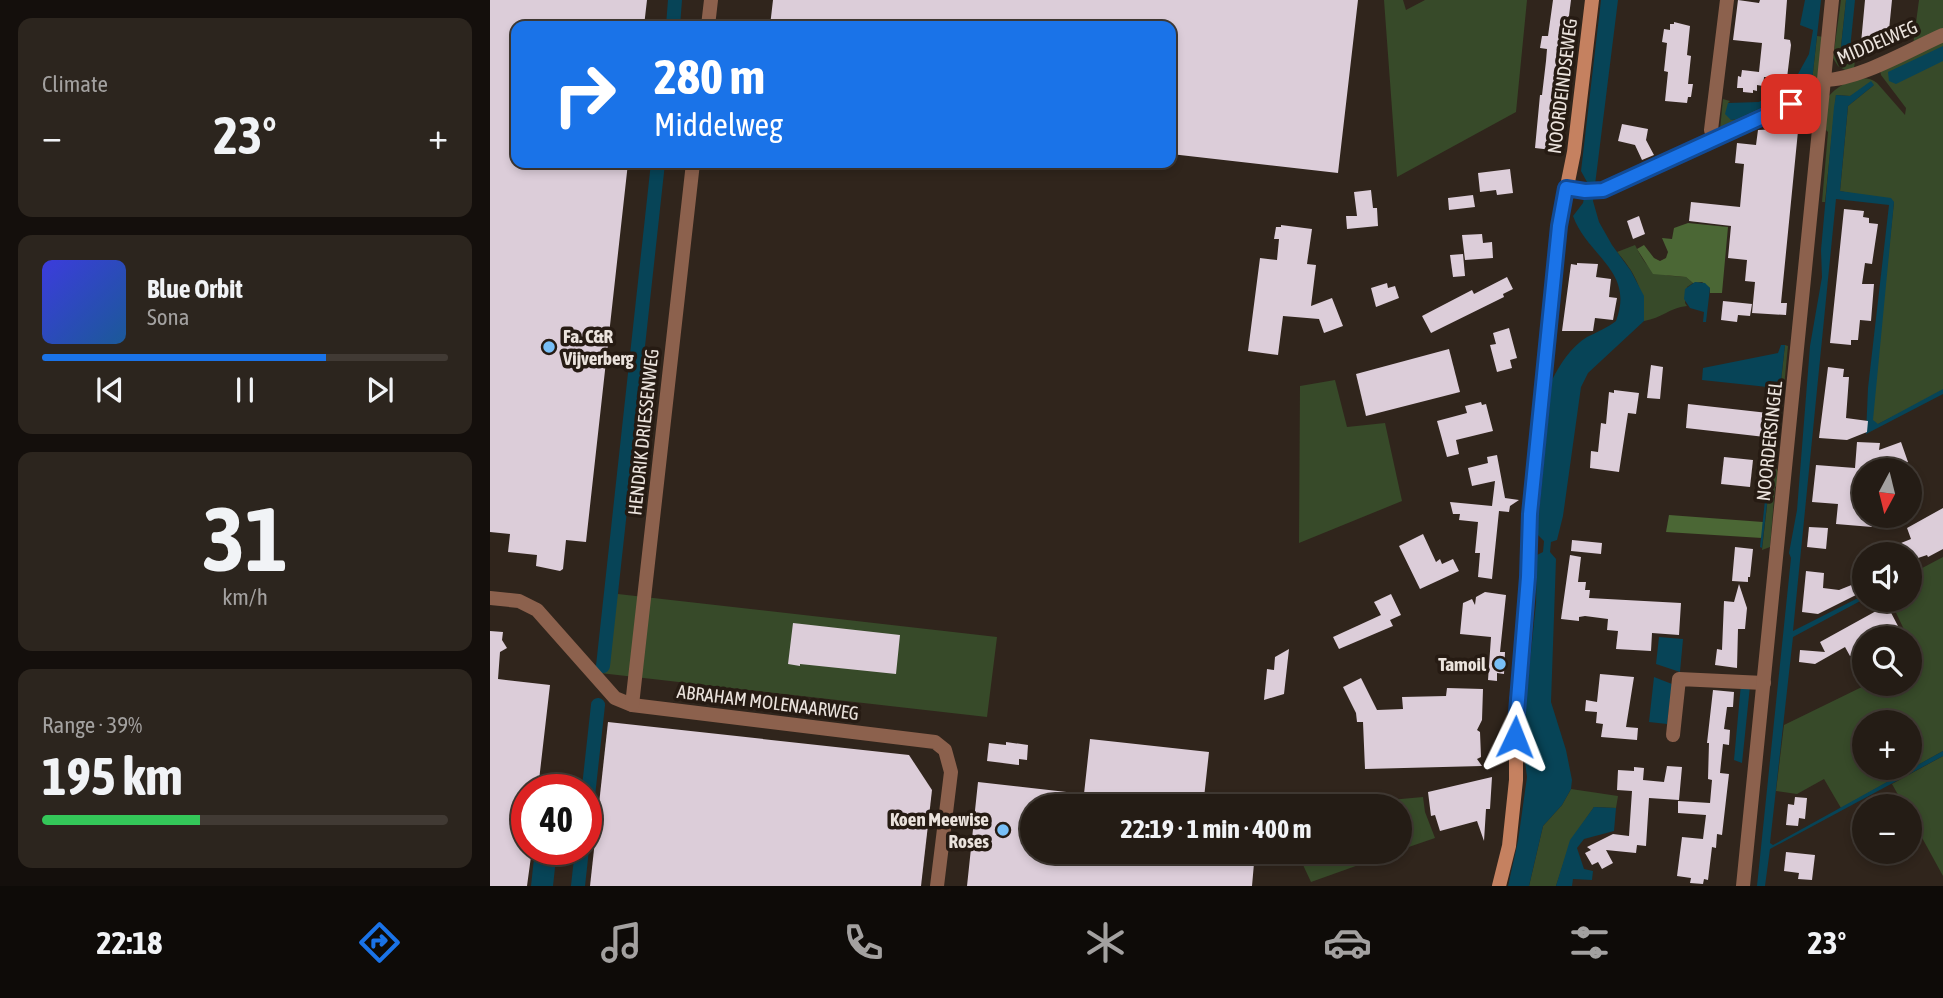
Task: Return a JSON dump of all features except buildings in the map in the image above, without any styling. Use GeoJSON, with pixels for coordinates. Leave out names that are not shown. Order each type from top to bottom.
{"type":"FeatureCollection","features":[{"type":"Feature","properties":{"kind":"street"},"geometry":{"type":"LineString","coordinates":[[709,21],[711,0]]}},
{"type":"Feature","properties":{"kind":"street","name":"NOORDEINDSEWEG"},"geometry":{"type":"LineString","coordinates":[[1499,886],[1511,828],[1516,780],[1516,706],[1526,608],[1530,514],[1559,226],[1574,152],[1592,0]]}},
{"type":"Feature","properties":{"kind":"street"},"geometry":{"type":"LineString","coordinates":[[1714,138],[1711,130],[1727,0]]}},
{"type":"Feature","properties":{"kind":"street","name":"NOORDERSINGEL"},"geometry":{"type":"LineString","coordinates":[[1743,886],[1832,0]]}},
{"type":"Feature","properties":{"kind":"street","name":"MIDDELWEG"},"geometry":{"type":"LineString","coordinates":[[1824,80],[1855,74],[1943,34]]}},
{"type":"Feature","properties":{"kind":"street"},"geometry":{"type":"LineString","coordinates":[[1566,188],[1603,190],[1799,100],[1821,99]]}},
{"type":"Feature","properties":{"kind":"street","name":"HENDRIK DRIESSENWEG"},"geometry":{"type":"LineString","coordinates":[[632,705],[692,168]]}},
{"type":"Feature","properties":{"kind":"street","name":"ABRAHAM MOLENAARWEG"},"geometry":{"type":"LineString","coordinates":[[490,598],[530,604],[615,698],[632,705],[935,742],[945,750],[951,772],[937,886]]}},
{"type":"Feature","properties":{"kind":"street"},"geometry":{"type":"LineString","coordinates":[[1672,735],[1679,679],[1764,683]]}},
{"type":"Feature","properties":{"kind":"green space"},"geometry":{"type":"Polygon","coordinates":[[[1384,0],[1403,0],[1406,10],[1425,0],[1527,0],[1516,112],[1397,177],[1384,0]]]}},
{"type":"Feature","properties":{"kind":"green space"},"geometry":{"type":"Polygon","coordinates":[[[1841,0],[1846,0],[1840,56],[1849,59],[1850,51],[1856,51],[1854,69],[1845,70],[1838,66],[1833,58],[1841,0]]]}},
{"type":"Feature","properties":{"kind":"green space"},"geometry":{"type":"Polygon","coordinates":[[[1919,0],[1943,0],[1943,391],[1870,426],[1894,202],[1840,191],[1848,106],[1874,85],[1850,96],[1836,95],[1825,202],[1822,202],[1828,132],[1824,128],[1828,97],[1844,84],[1858,79],[1865,78],[1877,83],[1905,115],[1906,108],[1880,70],[1912,53],[1919,0]]]}},
{"type":"Feature","properties":{"kind":"green space"},"geometry":{"type":"Polygon","coordinates":[[[1817,36],[1824,37],[1818,77],[1810,88],[1720,130],[1723,99],[1730,101],[1728,103],[1731,120],[1737,119],[1804,88],[1812,81],[1817,36]]]}},
{"type":"Feature","properties":{"kind":"green space"},"geometry":{"type":"Polygon","coordinates":[[[1688,223],[1728,227],[1722,293],[1710,293],[1710,288],[1702,282],[1693,283],[1686,277],[1653,274],[1637,249],[1644,245],[1654,258],[1660,261],[1666,258],[1668,252],[1662,238],[1672,239],[1674,228],[1688,223]]]}},
{"type":"Feature","properties":{"kind":"green space"},"geometry":{"type":"Polygon","coordinates":[[[1635,245],[1654,271],[1686,277],[1693,283],[1687,287],[1687,306],[1644,321],[1643,301],[1638,284],[1617,252],[1635,245]]]}},
{"type":"Feature","properties":{"kind":"green space"},"geometry":{"type":"Polygon","coordinates":[[[1785,345],[1788,346],[1776,468],[1781,482],[1775,487],[1770,547],[1762,550],[1785,345]]]}},
{"type":"Feature","properties":{"kind":"green space"},"geometry":{"type":"Polygon","coordinates":[[[1335,380],[1347,427],[1385,423],[1402,501],[1299,543],[1300,386],[1335,380]]]}},
{"type":"Feature","properties":{"kind":"green space"},"geometry":{"type":"Polygon","coordinates":[[[1669,515],[1763,522],[1762,538],[1666,532],[1669,515]]]}},
{"type":"Feature","properties":{"kind":"green space"},"geometry":{"type":"Polygon","coordinates":[[[1943,557],[1943,751],[1922,763],[1922,710],[1852,710],[1852,780],[1891,780],[1866,794],[1852,794],[1852,802],[1841,808],[1824,779],[1797,794],[1776,791],[1784,725],[1852,692],[1852,696],[1922,696],[1922,626],[1902,626],[1896,612],[1922,612],[1922,568],[1943,557]]]}},
{"type":"Feature","properties":{"kind":"green space"},"geometry":{"type":"Polygon","coordinates":[[[609,593],[997,637],[987,717],[600,673],[609,593]]]}},
{"type":"Feature","properties":{"kind":"green space"},"geometry":{"type":"Polygon","coordinates":[[[1943,756],[1943,876],[1922,838],[1922,794],[1898,794],[1892,784],[1899,780],[1922,780],[1922,768],[1943,756]]]}},
{"type":"Feature","properties":{"kind":"green space"},"geometry":{"type":"Polygon","coordinates":[[[1571,789],[1618,796],[1616,808],[1594,807],[1571,840],[1556,886],[1529,886],[1543,826],[1562,805],[1571,789]]]}},
{"type":"Feature","properties":{"kind":"green space"},"geometry":{"type":"Polygon","coordinates":[[[1423,797],[1425,812],[1435,838],[1412,846],[1412,798],[1423,797]]]}},
{"type":"Feature","properties":{"kind":"green space"},"geometry":{"type":"Polygon","coordinates":[[[1303,864],[1361,864],[1311,882],[1303,864]]]}},
{"type":"Feature","properties":{"kind":"water"},"geometry":{"type":"Polygon","coordinates":[[[1601,0],[1618,0],[1593,201],[1599,222],[1644,296],[1644,321],[1588,373],[1581,387],[1563,516],[1557,540],[1551,542],[1550,552],[1556,559],[1551,702],[1566,750],[1572,780],[1571,789],[1562,805],[1543,826],[1529,886],[1508,886],[1518,841],[1527,777],[1524,754],[1525,711],[1536,603],[1537,555],[1543,552],[1544,541],[1537,534],[1552,380],[1562,362],[1576,346],[1616,321],[1620,304],[1615,277],[1580,230],[1573,216],[1583,203],[1587,182],[1581,171],[1601,0]]]}},
{"type":"Feature","properties":{"kind":"water"},"geometry":{"type":"Polygon","coordinates":[[[1805,0],[1821,0],[1812,81],[1804,88],[1731,120],[1725,114],[1728,103],[1759,102],[1798,74],[1809,54],[1813,30],[1800,25],[1805,0]]]}},
{"type":"Feature","properties":{"kind":"water"},"geometry":{"type":"Polygon","coordinates":[[[1846,0],[1855,0],[1849,59],[1840,56],[1846,0]]]}},
{"type":"Feature","properties":{"kind":"water"},"geometry":{"type":"Polygon","coordinates":[[[1943,46],[1943,61],[1896,84],[1889,81],[1888,72],[1943,46]]]}},
{"type":"Feature","properties":{"kind":"water"},"geometry":{"type":"Polygon","coordinates":[[[1871,81],[1874,85],[1848,106],[1840,191],[1891,198],[1894,202],[1873,420],[1878,424],[1943,389],[1943,394],[1866,434],[1868,388],[1889,205],[1836,199],[1793,631],[1852,601],[1852,605],[1793,637],[1770,843],[1773,845],[1852,801],[1852,805],[1770,849],[1765,886],[1757,886],[1791,558],[1789,553],[1797,510],[1810,346],[1822,277],[1821,250],[1834,107],[1836,95],[1850,96],[1871,81]]]}},
{"type":"Feature","properties":{"kind":"water"},"geometry":{"type":"Polygon","coordinates":[[[1695,282],[1705,283],[1710,288],[1706,322],[1703,322],[1704,312],[1690,308],[1684,299],[1685,289],[1695,282]]]}},
{"type":"Feature","properties":{"kind":"water"},"geometry":{"type":"Polygon","coordinates":[[[1781,345],[1785,345],[1762,548],[1777,388],[1702,380],[1703,368],[1778,353],[1781,345]]]}},
{"type":"Feature","properties":{"kind":"water"},"geometry":{"type":"Polygon","coordinates":[[[1659,637],[1683,639],[1680,672],[1656,664],[1659,637]]]}},
{"type":"Feature","properties":{"kind":"water"},"geometry":{"type":"Polygon","coordinates":[[[1654,677],[1672,684],[1667,724],[1649,722],[1654,677]]]}},
{"type":"Feature","properties":{"kind":"water"},"geometry":{"type":"Polygon","coordinates":[[[1741,684],[1750,686],[1742,763],[1734,760],[1741,684]]]}},
{"type":"Feature","properties":{"kind":"water"},"geometry":{"type":"Polygon","coordinates":[[[1943,751],[1943,756],[1922,767],[1922,763],[1943,751]]]}},
{"type":"Feature","properties":{"kind":"water"},"geometry":{"type":"Polygon","coordinates":[[[1891,780],[1898,780],[1872,794],[1865,794],[1891,780]]]}},
{"type":"Feature","properties":{"kind":"water"},"geometry":{"type":"Polygon","coordinates":[[[1594,807],[1616,808],[1614,831],[1584,839],[1577,848],[1584,869],[1593,871],[1592,880],[1573,879],[1572,886],[1556,886],[1570,840],[1594,807]]]}},
{"type":"Feature","properties":{"kind":"water"},"geometry":{"type":"Polygon","coordinates":[[[533,865],[555,865],[553,886],[531,886],[533,865]]]}},
{"type":"Feature","properties":{"kind":"waterway"},"geometry":{"type":"LineString","coordinates":[[673,21],[675,0]]}},
{"type":"Feature","properties":{"kind":"waterway"},"geometry":{"type":"LineString","coordinates":[[603,666],[657,168]]}},
{"type":"Feature","properties":{"kind":"waterway"},"geometry":{"type":"LineString","coordinates":[[590,774],[598,705]]}},
{"type":"Feature","properties":{"kind":"waterway"},"geometry":{"type":"LineString","coordinates":[[578,886],[580,865]]}},
{"type":"Feature","properties":{"kind":"place","name":"Fa. C&R Vijverberg"},"geometry":{"type":"Point","coordinates":[549,347]}},
{"type":"Feature","properties":{"kind":"place","name":"Tamoil"},"geometry":{"type":"Point","coordinates":[1500,664]}},
{"type":"Feature","properties":{"kind":"place","name":"Koen Meewise Roses"},"geometry":{"type":"Point","coordinates":[1003,830]}},
{"type":"Feature","properties":{"kind":"route"},"geometry":{"type":"LineString","coordinates":[[1515,737],[1526,608],[1530,514],[1559,226],[1566,188],[1603,190],[1791,104]]}}]}
